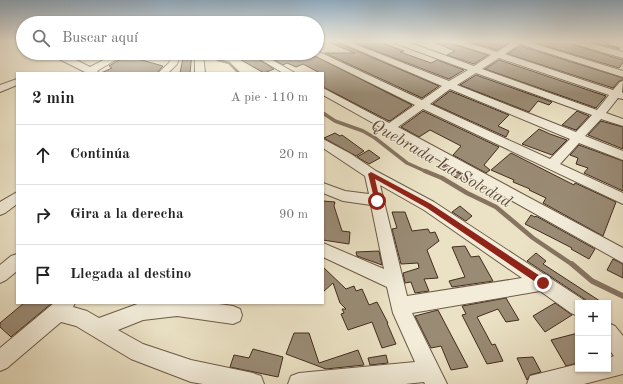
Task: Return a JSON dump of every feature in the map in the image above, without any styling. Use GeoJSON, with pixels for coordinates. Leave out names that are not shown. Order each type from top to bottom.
{"type":"FeatureCollection","features":[{"type":"Feature","properties":{"kind":"street"},"geometry":{"type":"LineString","coordinates":[[327,59],[623,199]]}},
{"type":"Feature","properties":{"kind":"street"},"geometry":{"type":"LineString","coordinates":[[385,59],[623,156]]}},
{"type":"Feature","properties":{"kind":"street"},"geometry":{"type":"LineString","coordinates":[[449,59],[623,123]]}},
{"type":"Feature","properties":{"kind":"street"},"geometry":{"type":"LineString","coordinates":[[389,128],[450,85],[493,59]]}},
{"type":"Feature","properties":{"kind":"street"},"geometry":{"type":"LineString","coordinates":[[508,59],[621,91],[552,165]]}},
{"type":"Feature","properties":{"kind":"street"},"geometry":{"type":"LineString","coordinates":[[575,59],[623,74]]}},
{"type":"Feature","properties":{"kind":"street"},"geometry":{"type":"LineString","coordinates":[[68,60],[92,72],[112,60]]}},
{"type":"Feature","properties":{"kind":"street"},"geometry":{"type":"LineString","coordinates":[[164,72],[173,64],[174,60]]}},
{"type":"Feature","properties":{"kind":"street"},"geometry":{"type":"LineString","coordinates":[[199,60],[200,72]]}},
{"type":"Feature","properties":{"kind":"street"},"geometry":{"type":"LineString","coordinates":[[267,60],[288,72]]}},
{"type":"Feature","properties":{"kind":"street"},"geometry":{"type":"LineString","coordinates":[[0,89],[16,82]]}},
{"type":"Feature","properties":{"kind":"street"},"geometry":{"type":"LineString","coordinates":[[325,94],[623,256]]}},
{"type":"Feature","properties":{"kind":"street"},"geometry":{"type":"LineString","coordinates":[[324,144],[347,157],[371,174],[429,206],[575,305]]}},
{"type":"Feature","properties":{"kind":"street"},"geometry":{"type":"LineString","coordinates":[[298,384],[433,377],[400,306],[371,174]]}},
{"type":"Feature","properties":{"kind":"street"},"geometry":{"type":"LineString","coordinates":[[324,188],[343,196],[377,201]]}},
{"type":"Feature","properties":{"kind":"street"},"geometry":{"type":"LineString","coordinates":[[0,209],[16,198]]}},
{"type":"Feature","properties":{"kind":"street"},"geometry":{"type":"LineString","coordinates":[[324,250],[394,282]]}},
{"type":"Feature","properties":{"kind":"street"},"geometry":{"type":"LineString","coordinates":[[0,275],[16,262]]}},
{"type":"Feature","properties":{"kind":"street"},"geometry":{"type":"LineString","coordinates":[[400,306],[543,283]]}},
{"type":"Feature","properties":{"kind":"street"},"geometry":{"type":"LineString","coordinates":[[3,353],[62,307],[138,352],[191,371],[253,384]]}},
{"type":"Feature","properties":{"kind":"street"},"geometry":{"type":"LineString","coordinates":[[98,328],[143,311],[177,307],[233,315]]}},
{"type":"Feature","properties":{"kind":"street"},"geometry":{"type":"LineString","coordinates":[[610,336],[623,351]]}},
{"type":"Feature","properties":{"kind":"street"},"geometry":{"type":"LineString","coordinates":[[611,367],[623,364]]}},
{"type":"Feature","properties":{"kind":"street"},"geometry":{"type":"LineString","coordinates":[[538,384],[590,372]]}},
{"type":"Feature","properties":{"kind":"building"},"geometry":{"type":"Polygon","coordinates":[[[338,59],[376,59],[439,86],[422,98],[338,59]]]}},
{"type":"Feature","properties":{"kind":"building"},"geometry":{"type":"Polygon","coordinates":[[[397,59],[420,59],[431,63],[437,60],[464,70],[449,79],[397,59]]]}},
{"type":"Feature","properties":{"kind":"building"},"geometry":{"type":"Polygon","coordinates":[[[459,59],[482,59],[474,64],[459,59]]]}},
{"type":"Feature","properties":{"kind":"building"},"geometry":{"type":"Polygon","coordinates":[[[523,59],[562,59],[623,78],[623,80],[619,81],[613,88],[523,59]]]}},
{"type":"Feature","properties":{"kind":"building"},"geometry":{"type":"Polygon","coordinates":[[[589,59],[623,60],[623,63],[619,68],[589,59]]]}},
{"type":"Feature","properties":{"kind":"building"},"geometry":{"type":"Polygon","coordinates":[[[119,60],[141,60],[163,66],[158,72],[103,72],[112,68],[109,66],[119,60]]]}},
{"type":"Feature","properties":{"kind":"building"},"geometry":{"type":"Polygon","coordinates":[[[183,60],[191,60],[190,72],[180,72],[183,60]]]}},
{"type":"Feature","properties":{"kind":"building"},"geometry":{"type":"Polygon","coordinates":[[[241,60],[260,60],[274,69],[262,72],[241,60]]]}},
{"type":"Feature","properties":{"kind":"building"},"geometry":{"type":"Polygon","coordinates":[[[275,60],[323,60],[412,105],[390,121],[324,88],[324,72],[318,72],[303,64],[296,67],[287,63],[283,65],[275,60]]]}},
{"type":"Feature","properties":{"kind":"building"},"geometry":{"type":"Polygon","coordinates":[[[499,60],[606,96],[596,108],[485,69],[499,60]]]}},
{"type":"Feature","properties":{"kind":"building"},"geometry":{"type":"Polygon","coordinates":[[[476,75],[552,102],[549,105],[538,101],[529,112],[460,85],[476,75]]]}},
{"type":"Feature","properties":{"kind":"building"},"geometry":{"type":"Polygon","coordinates":[[[450,91],[509,115],[498,126],[509,131],[506,137],[433,104],[450,91]]]}},
{"type":"Feature","properties":{"kind":"building"},"geometry":{"type":"Polygon","coordinates":[[[423,111],[499,147],[484,165],[490,170],[486,173],[453,155],[461,146],[430,130],[419,137],[401,127],[423,111]]]}},
{"type":"Feature","properties":{"kind":"building"},"geometry":{"type":"Polygon","coordinates":[[[577,111],[589,116],[576,130],[562,125],[577,111]]]}},
{"type":"Feature","properties":{"kind":"building"},"geometry":{"type":"Polygon","coordinates":[[[601,121],[623,127],[623,149],[588,135],[601,121]]]}},
{"type":"Feature","properties":{"kind":"building"},"geometry":{"type":"Polygon","coordinates":[[[539,129],[567,140],[552,155],[522,144],[539,129]]]}},
{"type":"Feature","properties":{"kind":"building"},"geometry":{"type":"Polygon","coordinates":[[[335,133],[340,136],[342,135],[364,151],[356,156],[324,138],[335,133]]]}},
{"type":"Feature","properties":{"kind":"building"},"geometry":{"type":"Polygon","coordinates":[[[579,145],[623,161],[623,191],[584,173],[588,168],[576,164],[578,158],[570,155],[579,145]]]}},
{"type":"Feature","properties":{"kind":"building"},"geometry":{"type":"Polygon","coordinates":[[[369,150],[380,158],[369,164],[357,157],[369,150]]]}},
{"type":"Feature","properties":{"kind":"building"},"geometry":{"type":"Polygon","coordinates":[[[511,153],[574,185],[575,183],[616,202],[603,236],[543,203],[546,198],[513,182],[514,180],[491,170],[511,153]]]}},
{"type":"Feature","properties":{"kind":"building"},"geometry":{"type":"Polygon","coordinates":[[[444,165],[476,182],[473,185],[467,182],[466,183],[440,169],[444,165]]]}},
{"type":"Feature","properties":{"kind":"building"},"geometry":{"type":"Polygon","coordinates":[[[324,201],[335,202],[334,206],[342,231],[350,232],[349,244],[324,240],[324,201]]]}},
{"type":"Feature","properties":{"kind":"building"},"geometry":{"type":"Polygon","coordinates":[[[460,206],[472,216],[466,221],[452,212],[460,206]]]}},
{"type":"Feature","properties":{"kind":"building"},"geometry":{"type":"Polygon","coordinates":[[[392,212],[405,212],[412,231],[428,229],[430,233],[435,232],[439,241],[427,250],[438,278],[424,279],[429,291],[415,293],[411,282],[405,283],[403,273],[419,268],[418,263],[401,264],[392,229],[397,228],[392,212]]]}},
{"type":"Feature","properties":{"kind":"building"},"geometry":{"type":"Polygon","coordinates":[[[531,215],[536,216],[595,249],[589,259],[571,249],[572,248],[525,224],[531,215]]]}},
{"type":"Feature","properties":{"kind":"building"},"geometry":{"type":"Polygon","coordinates":[[[465,246],[471,257],[479,256],[493,281],[452,287],[449,281],[465,277],[452,247],[465,246]]]}},
{"type":"Feature","properties":{"kind":"building"},"geometry":{"type":"Polygon","coordinates":[[[379,251],[382,265],[357,256],[356,252],[379,251]]]}},
{"type":"Feature","properties":{"kind":"building"},"geometry":{"type":"Polygon","coordinates":[[[536,253],[546,261],[543,264],[598,300],[586,300],[527,261],[536,253]]]}},
{"type":"Feature","properties":{"kind":"building"},"geometry":{"type":"Polygon","coordinates":[[[613,259],[623,264],[623,278],[607,270],[613,259]]]}},
{"type":"Feature","properties":{"kind":"building"},"geometry":{"type":"Polygon","coordinates":[[[324,268],[346,289],[354,286],[356,291],[362,289],[369,305],[377,302],[388,323],[396,344],[382,348],[372,322],[348,330],[341,314],[344,313],[342,309],[346,309],[340,303],[333,283],[324,291],[324,268]]]}},
{"type":"Feature","properties":{"kind":"building"},"geometry":{"type":"Polygon","coordinates":[[[506,298],[519,320],[506,322],[498,309],[477,317],[492,345],[495,344],[503,361],[487,364],[462,315],[466,314],[462,306],[506,298]]]}},
{"type":"Feature","properties":{"kind":"building"},"geometry":{"type":"Polygon","coordinates":[[[555,303],[572,315],[545,332],[533,316],[555,303]]]}},
{"type":"Feature","properties":{"kind":"building"},"geometry":{"type":"Polygon","coordinates":[[[23,304],[51,304],[11,337],[0,327],[0,323],[23,304]]]}},
{"type":"Feature","properties":{"kind":"building"},"geometry":{"type":"Polygon","coordinates":[[[438,310],[468,367],[451,370],[441,346],[431,348],[415,316],[438,310]]]}},
{"type":"Feature","properties":{"kind":"building"},"geometry":{"type":"Polygon","coordinates":[[[294,333],[309,333],[319,363],[358,350],[364,365],[326,369],[286,354],[294,333]]]}},
{"type":"Feature","properties":{"kind":"building"},"geometry":{"type":"Polygon","coordinates":[[[575,334],[575,364],[566,366],[551,340],[575,334]]]}},
{"type":"Feature","properties":{"kind":"building"},"geometry":{"type":"Polygon","coordinates":[[[253,349],[283,357],[278,377],[230,367],[234,355],[249,358],[253,349]]]}},
{"type":"Feature","properties":{"kind":"building"},"geometry":{"type":"Polygon","coordinates":[[[386,355],[388,363],[370,365],[368,358],[386,355]]]}},
{"type":"Feature","properties":{"kind":"building"},"geometry":{"type":"Polygon","coordinates":[[[533,357],[541,372],[530,375],[527,380],[517,358],[533,357]]]}},
{"type":"Feature","properties":{"kind":"waterway","name":"Quebrada La Soledad"},"geometry":{"type":"LineString","coordinates":[[218,60],[229,63],[238,72]]}},
{"type":"Feature","properties":{"kind":"waterway","name":"Quebrada La Soledad"},"geometry":{"type":"LineString","coordinates":[[324,114],[335,121],[363,131],[375,138],[407,163],[427,172]]}},
{"type":"Feature","properties":{"kind":"waterway","name":"Quebrada La Soledad"},"geometry":{"type":"LineString","coordinates":[[425,171],[442,178],[467,193],[496,207],[533,238],[573,265]]}},
{"type":"Feature","properties":{"kind":"waterway","name":"Quebrada La Soledad"},"geometry":{"type":"LineString","coordinates":[[572,264],[592,281],[623,296]]}},
{"type":"Feature","properties":{"kind":"route"},"geometry":{"type":"LineString","coordinates":[[377,201],[371,174],[429,206],[543,283]]}}]}
